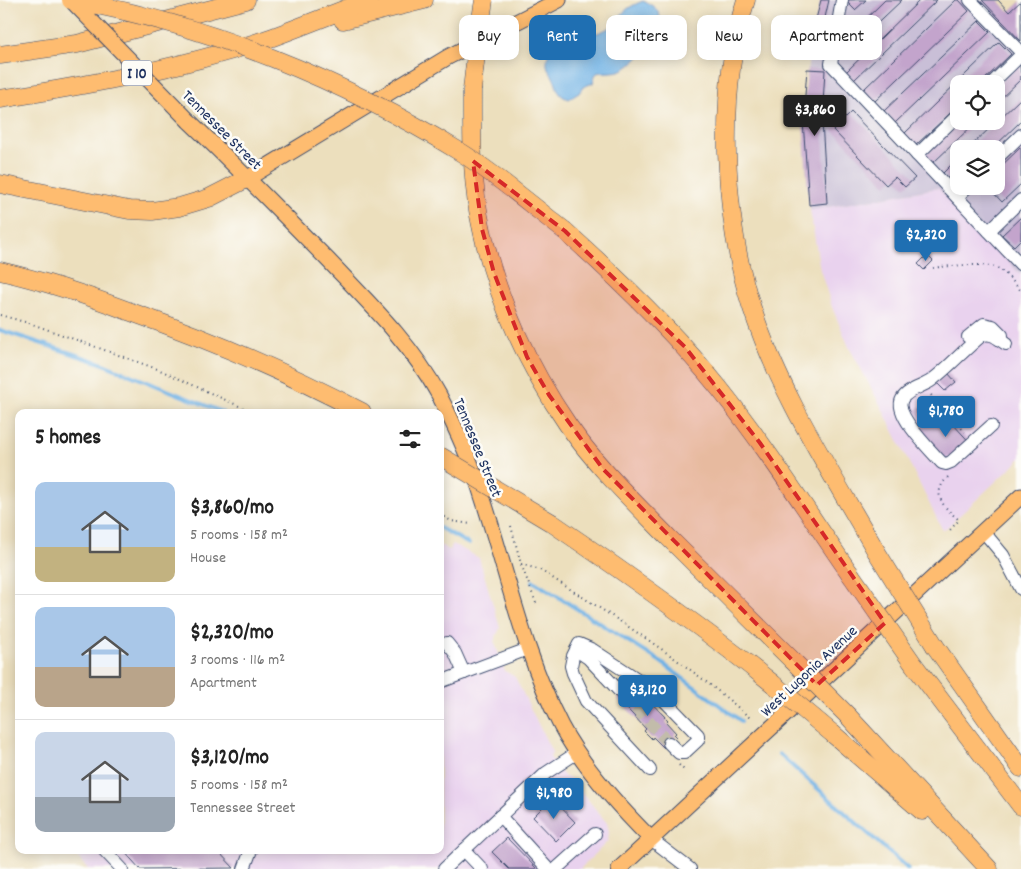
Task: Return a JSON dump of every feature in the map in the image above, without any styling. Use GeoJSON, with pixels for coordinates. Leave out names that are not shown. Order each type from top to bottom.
{"type":"FeatureCollection","features":[{"type":"Feature","properties":{"kind":"highway"},"geometry":{"type":"LineString","coordinates":[[71,0],[188,29],[256,52],[309,73],[367,100],[463,154],[565,231],[612,273],[685,347],[714,382],[760,443],[914,665],[1021,806]]}},
{"type":"Feature","properties":{"kind":"highway"},"geometry":{"type":"LineString","coordinates":[[0,55],[77,44],[246,0]]}},
{"type":"Feature","properties":{"kind":"highway","name":"I 10"},"geometry":{"type":"LineString","coordinates":[[0,99],[105,81],[189,61],[272,37],[369,0]]}},
{"type":"Feature","properties":{"kind":"highway"},"geometry":{"type":"LineString","coordinates":[[272,37],[424,0]]}},
{"type":"Feature","properties":{"kind":"highway"},"geometry":{"type":"LineString","coordinates":[[484,0],[472,90],[474,184],[482,229],[494,273],[508,313],[527,357],[544,387],[569,427],[603,469],[848,716],[988,868]]}},
{"type":"Feature","properties":{"kind":"highway"},"geometry":{"type":"LineString","coordinates":[[746,0],[735,46],[726,122],[728,196],[737,252],[751,306],[773,362],[799,416],[876,551],[935,646],[1021,768]]}},
{"type":"Feature","properties":{"kind":"highway"},"geometry":{"type":"LineString","coordinates":[[0,184],[129,210],[152,211],[179,208],[209,198],[248,178]]}},
{"type":"Feature","properties":{"kind":"highway"},"geometry":{"type":"LineString","coordinates":[[0,271],[93,298],[185,331],[264,364],[356,409]]}},
{"type":"Feature","properties":{"kind":"highway"},"geometry":{"type":"LineString","coordinates":[[444,458],[552,523],[720,642],[833,734],[988,868]]}},
{"type":"Feature","properties":{"kind":"main road","name":"Tennessee Street"},"geometry":{"type":"LineString","coordinates":[[71,0],[375,309],[422,367],[438,393],[457,433],[483,498],[528,649],[563,729],[578,752],[626,814],[651,839]]}},
{"type":"Feature","properties":{"kind":"main road"},"geometry":{"type":"LineString","coordinates":[[248,178],[448,57],[559,0]]}},
{"type":"Feature","properties":{"kind":"main road","name":"West Lugonia Avenue"},"geometry":{"type":"LineString","coordinates":[[619,869],[1021,496]]}},
{"type":"Feature","properties":{"kind":"street"},"geometry":{"type":"LineString","coordinates":[[842,0],[831,64],[1021,265]]}},
{"type":"Feature","properties":{"kind":"street"},"geometry":{"type":"LineString","coordinates":[[970,0],[1021,53],[999,75]]}},
{"type":"Feature","properties":{"kind":"street"},"geometry":{"type":"LineString","coordinates":[[917,155],[950,123]]}},
{"type":"Feature","properties":{"kind":"street"},"geometry":{"type":"LineString","coordinates":[[1005,151],[1021,136]]}},
{"type":"Feature","properties":{"kind":"street"},"geometry":{"type":"LineString","coordinates":[[989,231],[1021,200]]}},
{"type":"Feature","properties":{"kind":"street"},"geometry":{"type":"LineString","coordinates":[[912,390],[932,381],[981,336],[991,334],[1006,344],[1002,335],[993,326],[984,324],[902,399],[901,408],[911,428],[942,463],[946,464],[951,462],[991,426]]}},
{"type":"Feature","properties":{"kind":"street"},"geometry":{"type":"LineString","coordinates":[[984,531],[1003,555],[1021,589]]}},
{"type":"Feature","properties":{"kind":"street"},"geometry":{"type":"LineString","coordinates":[[447,643],[455,653],[464,672]]}},
{"type":"Feature","properties":{"kind":"street"},"geometry":{"type":"LineString","coordinates":[[578,647],[623,694]]}},
{"type":"Feature","properties":{"kind":"street"},"geometry":{"type":"LineString","coordinates":[[578,647],[593,650],[651,688],[698,735],[698,740],[684,753],[679,753],[669,743]]}},
{"type":"Feature","properties":{"kind":"street"},"geometry":{"type":"LineString","coordinates":[[578,647],[571,666],[586,701],[650,770]]}},
{"type":"Feature","properties":{"kind":"street"},"geometry":{"type":"LineString","coordinates":[[444,680],[528,649]]}},
{"type":"Feature","properties":{"kind":"street"},"geometry":{"type":"LineString","coordinates":[[444,869],[546,773],[578,752]]}},
{"type":"Feature","properties":{"kind":"street"},"geometry":{"type":"LineString","coordinates":[[500,816],[548,869]]}},
{"type":"Feature","properties":{"kind":"street"},"geometry":{"type":"LineString","coordinates":[[556,869],[595,834]]}},
{"type":"Feature","properties":{"kind":"street","name":"Tennessee Street"},"geometry":{"type":"LineString","coordinates":[[651,839],[690,869]]}},
{"type":"Feature","properties":{"kind":"street"},"geometry":{"type":"LineString","coordinates":[[464,850],[482,869]]}},
{"type":"Feature","properties":{"kind":"street"},"geometry":{"type":"LineString","coordinates":[[108,854],[122,869]]}},
{"type":"Feature","properties":{"kind":"street"},"geometry":{"type":"LineString","coordinates":[[244,869],[250,854]]}},
{"type":"Feature","properties":{"kind":"path"},"geometry":{"type":"LineString","coordinates":[[933,268],[962,266],[995,267],[1006,275],[1021,291]]}},
{"type":"Feature","properties":{"kind":"path"},"geometry":{"type":"LineString","coordinates":[[0,316],[32,324],[160,370],[245,409]]}},
{"type":"Feature","properties":{"kind":"path"},"geometry":{"type":"LineString","coordinates":[[444,517],[451,521],[470,524]]}},
{"type":"Feature","properties":{"kind":"path"},"geometry":{"type":"LineString","coordinates":[[511,526],[521,564],[536,603]]}},
{"type":"Feature","properties":{"kind":"path"},"geometry":{"type":"LineString","coordinates":[[521,564],[540,570],[649,640],[705,681],[750,718]]}},
{"type":"Feature","properties":{"kind":"highlighted area"},"geometry":{"type":"Polygon","coordinates":[[[473,161],[565,231],[685,347],[760,443],[885,623],[817,685],[603,469],[549,395],[527,357],[494,273],[482,229],[473,161]]]}},
{"type":"Feature","properties":{"kind":"shaded area"},"geometry":{"type":"Polygon","coordinates":[[[821,0],[998,0],[1021,24],[1021,275],[938,188],[810,210],[803,121],[808,60],[882,60],[882,15],[817,15],[821,0]]]}},
{"type":"Feature","properties":{"kind":"shaded area"},"geometry":{"type":"Polygon","coordinates":[[[938,188],[1021,275],[1021,458],[943,531],[882,408],[849,347],[832,307],[820,270],[810,210],[938,188]]]}},
{"type":"Feature","properties":{"kind":"shaded area"},"geometry":{"type":"Polygon","coordinates":[[[453,544],[479,558],[500,628],[494,641],[505,671],[515,677],[552,752],[550,757],[565,777],[570,778],[607,823],[609,831],[608,841],[580,869],[88,869],[75,854],[444,854],[444,547],[449,550],[453,544]]]}},
{"type":"Feature","properties":{"kind":"water"},"geometry":{"type":"Polygon","coordinates":[[[643,1],[656,8],[659,15],[621,15],[633,5],[643,1]]]}},
{"type":"Feature","properties":{"kind":"water"},"geometry":{"type":"Polygon","coordinates":[[[606,29],[606,60],[636,60],[624,69],[597,73],[593,83],[583,87],[579,93],[569,99],[565,98],[558,91],[548,69],[547,60],[596,60],[597,33],[606,29]]]}},
{"type":"Feature","properties":{"kind":"building"},"geometry":{"type":"Polygon","coordinates":[[[821,0],[829,0],[826,15],[817,15],[821,0]]]}},
{"type":"Feature","properties":{"kind":"building"},"geometry":{"type":"Polygon","coordinates":[[[849,0],[866,0],[855,10],[847,2],[849,0]]]}},
{"type":"Feature","properties":{"kind":"building"},"geometry":{"type":"Polygon","coordinates":[[[885,0],[902,0],[882,19],[882,15],[870,15],[885,0]]]}},
{"type":"Feature","properties":{"kind":"building"},"geometry":{"type":"Polygon","coordinates":[[[920,0],[937,0],[882,53],[882,37],[920,0]]]}},
{"type":"Feature","properties":{"kind":"building"},"geometry":{"type":"Polygon","coordinates":[[[956,0],[959,0],[969,11],[874,102],[863,90],[956,0]]]}},
{"type":"Feature","properties":{"kind":"building"},"geometry":{"type":"Polygon","coordinates":[[[982,0],[998,0],[1009,12],[1021,1],[1021,41],[982,0]]]}},
{"type":"Feature","properties":{"kind":"building"},"geometry":{"type":"Polygon","coordinates":[[[979,21],[990,32],[895,123],[884,111],[979,21]]]}},
{"type":"Feature","properties":{"kind":"building"},"geometry":{"type":"Polygon","coordinates":[[[999,42],[1011,54],[989,75],[965,75],[999,42]]]}},
{"type":"Feature","properties":{"kind":"building"},"geometry":{"type":"Polygon","coordinates":[[[858,60],[875,60],[854,80],[846,72],[858,60]]]}},
{"type":"Feature","properties":{"kind":"building"},"geometry":{"type":"Polygon","coordinates":[[[1020,64],[1021,79],[1005,94],[1005,78],[1020,64]]]}},
{"type":"Feature","properties":{"kind":"building"},"geometry":{"type":"Polygon","coordinates":[[[807,69],[825,70],[822,121],[827,203],[809,205],[803,121],[807,69]]]}},
{"type":"Feature","properties":{"kind":"building"},"geometry":{"type":"Polygon","coordinates":[[[950,89],[950,113],[916,145],[905,133],[950,89]]]}},
{"type":"Feature","properties":{"kind":"building"},"geometry":{"type":"Polygon","coordinates":[[[1021,98],[1021,121],[1001,140],[977,140],[988,130],[1005,130],[1005,113],[1021,98]]]}},
{"type":"Feature","properties":{"kind":"building"},"geometry":{"type":"Polygon","coordinates":[[[851,112],[915,178],[905,187],[895,177],[886,185],[833,130],[851,112]]]}},
{"type":"Feature","properties":{"kind":"building"},"geometry":{"type":"Polygon","coordinates":[[[951,130],[968,130],[957,140],[950,140],[950,147],[933,163],[925,155],[951,130]]]}},
{"type":"Feature","properties":{"kind":"building"},"geometry":{"type":"Polygon","coordinates":[[[1021,147],[1021,184],[1002,202],[995,195],[1005,195],[1005,162],[1021,147]]]}},
{"type":"Feature","properties":{"kind":"building"},"geometry":{"type":"Polygon","coordinates":[[[950,166],[950,181],[943,173],[950,166]]]}},
{"type":"Feature","properties":{"kind":"building"},"geometry":{"type":"Polygon","coordinates":[[[1021,217],[1021,239],[1014,246],[1002,235],[1021,217]]]}},
{"type":"Feature","properties":{"kind":"building"},"geometry":{"type":"Polygon","coordinates":[[[927,255],[933,261],[924,270],[918,264],[927,255]]]}},
{"type":"Feature","properties":{"kind":"building"},"geometry":{"type":"Polygon","coordinates":[[[948,373],[956,382],[945,391],[937,383],[948,373]]]}},
{"type":"Feature","properties":{"kind":"building"},"geometry":{"type":"Polygon","coordinates":[[[929,398],[936,406],[922,419],[915,411],[929,398]]]}},
{"type":"Feature","properties":{"kind":"building"},"geometry":{"type":"Polygon","coordinates":[[[940,410],[975,448],[957,465],[951,457],[942,457],[915,429],[919,424],[921,427],[930,421],[940,410]]]}},
{"type":"Feature","properties":{"kind":"building"},"geometry":{"type":"Polygon","coordinates":[[[636,687],[668,720],[666,722],[676,733],[674,735],[676,737],[664,748],[644,731],[646,729],[618,699],[629,688],[632,691],[636,687]]]}},
{"type":"Feature","properties":{"kind":"building"},"geometry":{"type":"Polygon","coordinates":[[[552,798],[575,822],[556,841],[533,817],[552,798]]]}},
{"type":"Feature","properties":{"kind":"building"},"geometry":{"type":"Polygon","coordinates":[[[507,838],[537,869],[509,869],[492,852],[507,838]]]}},
{"type":"Feature","properties":{"kind":"building"},"geometry":{"type":"Polygon","coordinates":[[[127,854],[221,854],[234,868],[140,869],[127,854]]]}},
{"type":"Feature","properties":{"kind":"waterway"},"geometry":{"type":"LineString","coordinates":[[0,330],[98,362],[215,409]]}},
{"type":"Feature","properties":{"kind":"waterway"},"geometry":{"type":"LineString","coordinates":[[444,530],[469,544]]}},
{"type":"Feature","properties":{"kind":"waterway"},"geometry":{"type":"LineString","coordinates":[[533,581],[658,660],[741,721]]}},
{"type":"Feature","properties":{"kind":"waterway"},"geometry":{"type":"LineString","coordinates":[[779,754],[908,869]]}},
{"type":"Feature","properties":{"kind":"tunnel"},"geometry":{"type":"LineString","coordinates":[[623,695],[669,743]]}}]}
